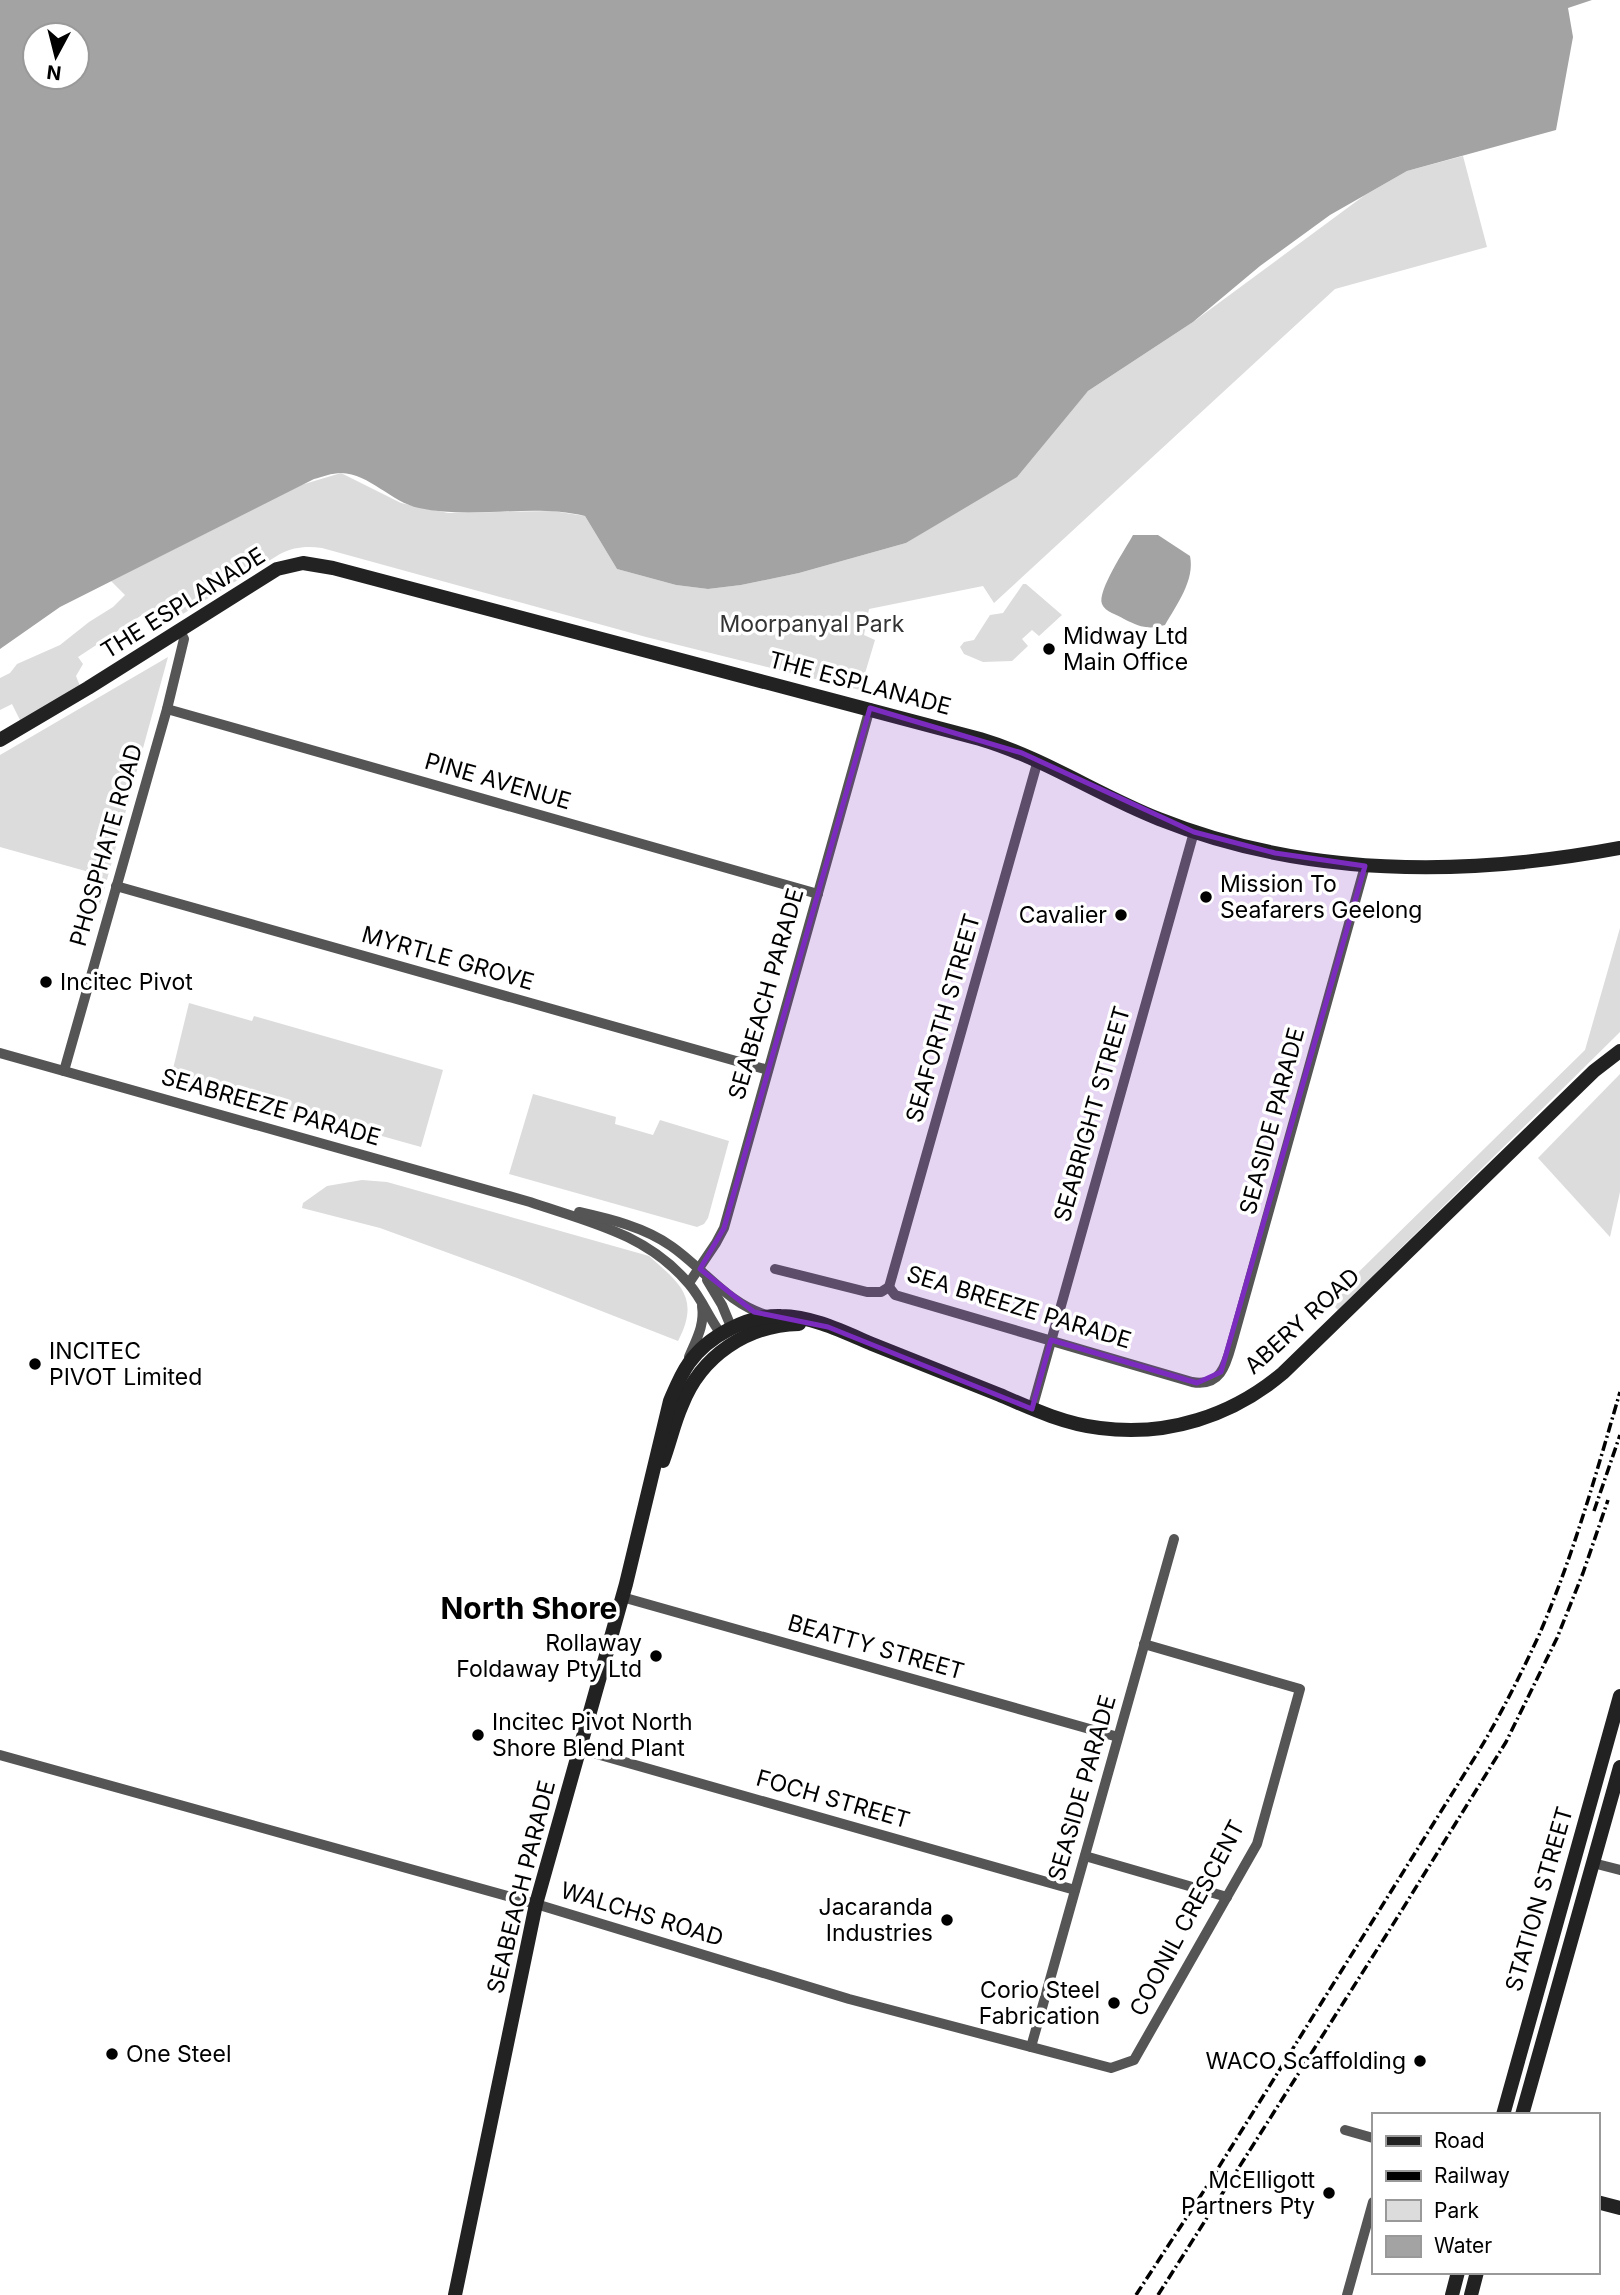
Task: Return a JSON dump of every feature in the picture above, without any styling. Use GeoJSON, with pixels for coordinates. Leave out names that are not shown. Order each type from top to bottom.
{"type":"FeatureCollection","features":[{"type":"Feature","properties":{"kind":"main road","name":"THE ESPLANADE"},"geometry":{"type":"LineString","coordinates":[[0,740],[89,688],[277,569],[303,563],[333,568],[991,742],[1038,760],[1140,811],[1194,832],[1275,853],[1365,866],[1468,868],[1620,848]]}},
{"type":"Feature","properties":{"kind":"main road","name":"ABERY ROAD"},"geometry":{"type":"LineString","coordinates":[[1594,1071],[1620,1039]]}},
{"type":"Feature","properties":{"kind":"main road","name":"ABERY ROAD"},"geometry":{"type":"LineString","coordinates":[[728,1335],[770,1316],[798,1318],[828,1327],[1032,1409],[1086,1426],[1146,1430],[1207,1418],[1251,1397],[1293,1364],[1594,1071],[1620,1051]]}},
{"type":"Feature","properties":{"kind":"main road","name":"SEABEACH PARADE"},"geometry":{"type":"LineString","coordinates":[[455,2295],[537,1904],[622,1597],[649,1494],[664,1422],[680,1379],[693,1357],[728,1335],[778,1326],[807,1324],[828,1327]]}},
{"type":"Feature","properties":{"kind":"main road","name":"SEABEACH PARADE"},"geometry":{"type":"LineString","coordinates":[[649,1494],[682,1404],[694,1382],[728,1335]]}},
{"type":"Feature","properties":{"kind":"main road","name":"STATION STREET"},"geometry":{"type":"LineString","coordinates":[[1504,2113],[1620,1696]]}},
{"type":"Feature","properties":{"kind":"main road","name":"STATION STREET"},"geometry":{"type":"LineString","coordinates":[[1522,2113],[1620,1767]]}},
{"type":"Feature","properties":{"kind":"main road"},"geometry":{"type":"LineString","coordinates":[[1599,2203],[1620,2208]]}},
{"type":"Feature","properties":{"kind":"main road"},"geometry":{"type":"LineString","coordinates":[[1452,2295],[1457,2274]]}},
{"type":"Feature","properties":{"kind":"main road"},"geometry":{"type":"LineString","coordinates":[[1471,2295],[1476,2274]]}},
{"type":"Feature","properties":{"kind":"street","name":"PHOSPHATE ROAD"},"geometry":{"type":"LineString","coordinates":[[64,1071],[167,709],[184,639],[180,631]]}},
{"type":"Feature","properties":{"kind":"street","name":"SEABEACH PARADE"},"geometry":{"type":"LineString","coordinates":[[689,1283],[724,1228],[870,708]]}},
{"type":"Feature","properties":{"kind":"street","name":"PINE AVENUE"},"geometry":{"type":"LineString","coordinates":[[167,709],[818,894]]}},
{"type":"Feature","properties":{"kind":"street","name":"SEAFORTH STREET"},"geometry":{"type":"LineString","coordinates":[[889,1287],[1038,760]]}},
{"type":"Feature","properties":{"kind":"street","name":"SEABRIGHT STREET"},"geometry":{"type":"LineString","coordinates":[[1032,1409],[1194,832]]}},
{"type":"Feature","properties":{"kind":"street","name":"SEASIDE PARADE"},"geometry":{"type":"LineString","coordinates":[[1210,1381],[1223,1369],[1231,1344],[1365,866]]}},
{"type":"Feature","properties":{"kind":"street","name":"MYRTLE GROVE"},"geometry":{"type":"LineString","coordinates":[[116,886],[768,1070]]}},
{"type":"Feature","properties":{"kind":"street","name":"SEABREEZE PARADE"},"geometry":{"type":"LineString","coordinates":[[0,1053],[530,1202],[603,1218],[640,1230],[672,1246],[742,1305],[754,1312],[770,1316]]}},
{"type":"Feature","properties":{"kind":"street","name":"SEABREEZE PARADE"},"geometry":{"type":"LineString","coordinates":[[530,1202],[634,1239],[654,1251],[689,1283],[728,1335]]}},
{"type":"Feature","properties":{"kind":"street","name":"SEABREEZE PARADE"},"geometry":{"type":"LineString","coordinates":[[700,1269],[722,1305],[728,1335]]}},
{"type":"Feature","properties":{"kind":"street","name":"SEA BREEZE PARADE"},"geometry":{"type":"LineString","coordinates":[[775,1269],[867,1292],[881,1292],[889,1287],[895,1295],[1192,1382],[1210,1381]]}},
{"type":"Feature","properties":{"kind":"street"},"geometry":{"type":"LineString","coordinates":[[680,1379],[701,1331],[703,1314],[700,1299]]}},
{"type":"Feature","properties":{"kind":"street","name":"SEASIDE PARADE"},"geometry":{"type":"LineString","coordinates":[[1031,2047],[1174,1539]]}},
{"type":"Feature","properties":{"kind":"street","name":"BEATTY STREET"},"geometry":{"type":"LineString","coordinates":[[622,1597],[1118,1737]]}},
{"type":"Feature","properties":{"kind":"street","name":"COONIL CRESCENT"},"geometry":{"type":"LineString","coordinates":[[1111,2068],[1134,2060],[1257,1844],[1300,1689],[1144,1644]]}},
{"type":"Feature","properties":{"kind":"street","name":"FOCH STREET"},"geometry":{"type":"LineString","coordinates":[[579,1749],[1075,1889]]}},
{"type":"Feature","properties":{"kind":"street","name":"WALCHS ROAD"},"geometry":{"type":"LineString","coordinates":[[0,1755],[537,1904],[849,1999],[1111,2068]]}},
{"type":"Feature","properties":{"kind":"street"},"geometry":{"type":"LineString","coordinates":[[1085,1856],[1227,1897]]}},
{"type":"Feature","properties":{"kind":"street"},"geometry":{"type":"LineString","coordinates":[[1593,1863],[1620,1870]]}},
{"type":"Feature","properties":{"kind":"street"},"geometry":{"type":"LineString","coordinates":[[1345,2130],[1372,2138]]}},
{"type":"Feature","properties":{"kind":"street"},"geometry":{"type":"LineString","coordinates":[[1347,2295],[1372,2206]]}},
{"type":"Feature","properties":{"kind":"highlighted area"},"geometry":{"type":"Polygon","coordinates":[[[870,708],[1022,753],[1194,832],[1275,853],[1365,866],[1221,1372],[1197,1383],[1051,1340],[1032,1409],[828,1327],[754,1312],[700,1269],[724,1228],[870,708]]]}},
{"type":"Feature","properties":{"kind":"green space","name":"Moorpanyal Park"},"geometry":{"type":"Polygon","coordinates":[[[1463,156],[1487,247],[1335,289],[994,603],[983,586],[869,609],[864,635],[875,640],[860,690],[646,637],[322,548],[305,547],[280,554],[157,630],[142,615],[78,657],[83,664],[76,676],[80,686],[21,722],[12,704],[0,710],[0,678],[10,673],[17,664],[60,645],[113,607],[125,595],[111,581],[301,485],[341,473],[401,503],[448,513],[553,511],[585,516],[617,569],[676,585],[708,589],[799,573],[906,543],[1009,480],[1088,391],[1193,322],[1365,195],[1407,171],[1463,156]]]}},
{"type":"Feature","properties":{"kind":"green space"},"geometry":{"type":"Polygon","coordinates":[[[1023,584],[1062,615],[1039,636],[1032,630],[1022,639],[1028,646],[1012,661],[983,662],[964,654],[960,647],[964,642],[974,640],[990,615],[1003,613],[1023,584]]]}},
{"type":"Feature","properties":{"kind":"green space"},"geometry":{"type":"Polygon","coordinates":[[[168,657],[100,905],[84,898],[89,872],[0,847],[0,755],[168,657]]]}},
{"type":"Feature","properties":{"kind":"green space"},"geometry":{"type":"Polygon","coordinates":[[[1620,928],[1620,1032],[1338,1310],[1329,1301],[1585,1050],[1620,928]]]}},
{"type":"Feature","properties":{"kind":"green space"},"geometry":{"type":"Polygon","coordinates":[[[189,1003],[252,1021],[254,1016],[443,1070],[421,1147],[171,1077],[189,1003]]]}},
{"type":"Feature","properties":{"kind":"green space"},"geometry":{"type":"Polygon","coordinates":[[[1620,1074],[1620,1192],[1610,1237],[1538,1158],[1620,1074]]]}},
{"type":"Feature","properties":{"kind":"green space"},"geometry":{"type":"Polygon","coordinates":[[[533,1094],[616,1117],[615,1124],[653,1135],[660,1120],[729,1141],[704,1224],[697,1227],[509,1174],[533,1094]]]}},
{"type":"Feature","properties":{"kind":"green space"},"geometry":{"type":"Polygon","coordinates":[[[362,1180],[387,1182],[649,1256],[677,1283],[687,1302],[685,1326],[678,1341],[380,1228],[302,1208],[303,1203],[327,1186],[362,1180]]]}},
{"type":"Feature","properties":{"kind":"water"},"geometry":{"type":"Polygon","coordinates":[[[0,0],[1592,0],[1568,8],[1573,37],[1556,130],[1407,171],[1330,215],[1260,266],[1193,322],[1088,391],[1017,477],[906,543],[799,573],[708,589],[676,585],[617,569],[585,516],[565,512],[461,512],[419,508],[361,478],[338,473],[314,479],[60,607],[0,649],[0,0]]]}},
{"type":"Feature","properties":{"kind":"water"},"geometry":{"type":"Polygon","coordinates":[[[1133,535],[1158,535],[1190,556],[1187,583],[1165,625],[1140,626],[1109,611],[1102,604],[1108,580],[1133,535]]]}},
{"type":"Feature","properties":{"kind":"railway"},"geometry":{"type":"LineString","coordinates":[[1136,2295],[1207,2186],[1504,1707],[1539,1635],[1563,1576],[1620,1392]]}},
{"type":"Feature","properties":{"kind":"railway"},"geometry":{"type":"LineString","coordinates":[[1594,1511],[1620,1435]]}},
{"type":"Feature","properties":{"kind":"railway"},"geometry":{"type":"LineString","coordinates":[[1158,2295],[1506,1742],[1557,1638],[1608,1500]]}},
{"type":"Feature","properties":{"kind":"place","name":"Midway Ltd Main Office"},"geometry":{"type":"Point","coordinates":[1049,649]}},
{"type":"Feature","properties":{"kind":"place","name":"Mission To Seafarers Geelong"},"geometry":{"type":"Point","coordinates":[1206,897]}},
{"type":"Feature","properties":{"kind":"place","name":"Cavalier"},"geometry":{"type":"Point","coordinates":[1121,915]}},
{"type":"Feature","properties":{"kind":"place","name":"Incitec Pivot"},"geometry":{"type":"Point","coordinates":[46,982]}},
{"type":"Feature","properties":{"kind":"place","name":"INCITEC PIVOT Limited"},"geometry":{"type":"Point","coordinates":[35,1364]}},
{"type":"Feature","properties":{"kind":"place","name":"Rollaway Foldaway Pty Ltd"},"geometry":{"type":"Point","coordinates":[656,1656]}},
{"type":"Feature","properties":{"kind":"place","name":"Incitec Pivot North Shore Blend Plant"},"geometry":{"type":"Point","coordinates":[478,1735]}},
{"type":"Feature","properties":{"kind":"place","name":"Jacaranda Industries"},"geometry":{"type":"Point","coordinates":[947,1920]}},
{"type":"Feature","properties":{"kind":"place","name":"Corio Steel Fabrication"},"geometry":{"type":"Point","coordinates":[1114,2003]}},
{"type":"Feature","properties":{"kind":"place","name":"One Steel"},"geometry":{"type":"Point","coordinates":[112,2054]}},
{"type":"Feature","properties":{"kind":"place","name":"WACO Scaffolding"},"geometry":{"type":"Point","coordinates":[1420,2061]}},
{"type":"Feature","properties":{"kind":"place","name":"McElligott Partners Pty"},"geometry":{"type":"Point","coordinates":[1329,2193]}},
{"type":"Feature","properties":{"kind":"district","name":"North Shore"},"geometry":{"type":"Point","coordinates":[529,1609]}}]}
